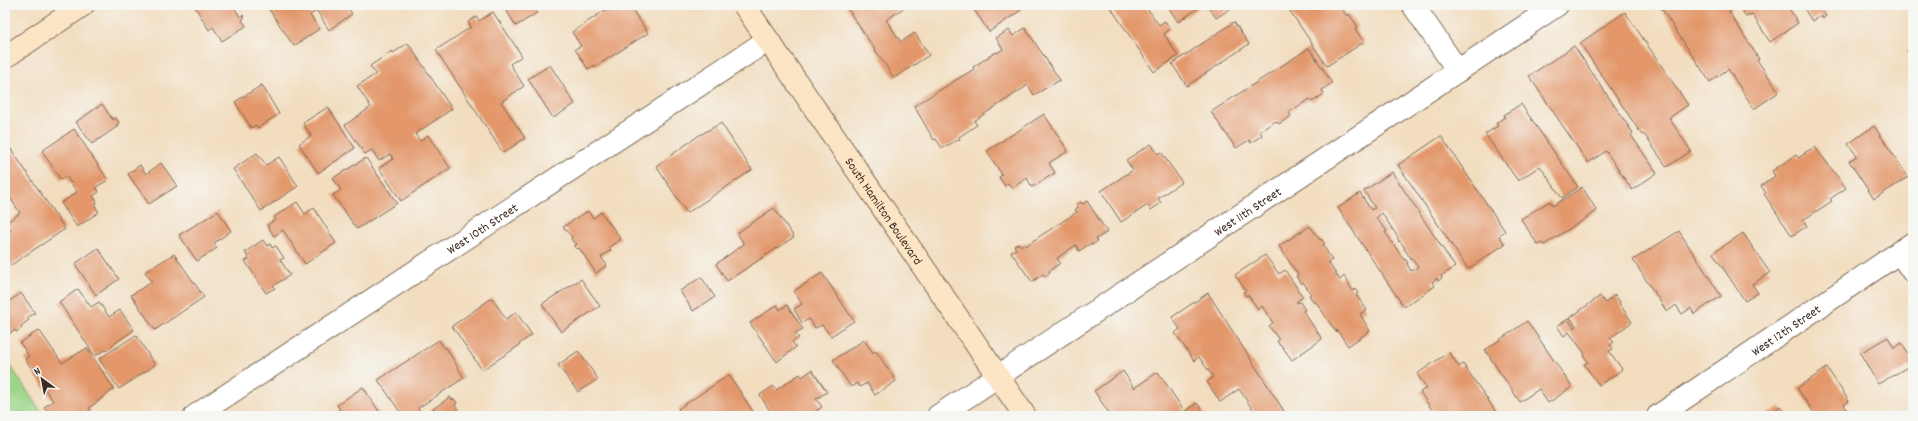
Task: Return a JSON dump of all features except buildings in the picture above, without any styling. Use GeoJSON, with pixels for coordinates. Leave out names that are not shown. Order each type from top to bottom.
{"type":"FeatureCollection","features":[{"type":"Feature","properties":{"kind":"street"},"geometry":{"type":"LineString","coordinates":[[5,57],[83,5]]}},
{"type":"Feature","properties":{"kind":"street","name":"South Hamilton Boulevard"},"geometry":{"type":"LineString","coordinates":[[744,5],[1025,416]]}},
{"type":"Feature","properties":{"kind":"street"},"geometry":{"type":"LineString","coordinates":[[1413,5],[1458,71]]}},
{"type":"Feature","properties":{"kind":"street","name":"West 11th Street"},"geometry":{"type":"LineString","coordinates":[[938,416],[1557,5]]}},
{"type":"Feature","properties":{"kind":"street","name":"West 10th Street"},"geometry":{"type":"LineString","coordinates":[[195,416],[768,40]]}},
{"type":"Feature","properties":{"kind":"street"},"geometry":{"type":"LineString","coordinates":[[1906,248],[1913,272]]}},
{"type":"Feature","properties":{"kind":"street","name":"West 12th Street"},"geometry":{"type":"LineString","coordinates":[[1658,416],[1906,248]]}},
{"type":"Feature","properties":{"kind":"green space"},"geometry":{"type":"Polygon","coordinates":[[[5,358],[44,416],[5,416],[5,358]]]}}]}
